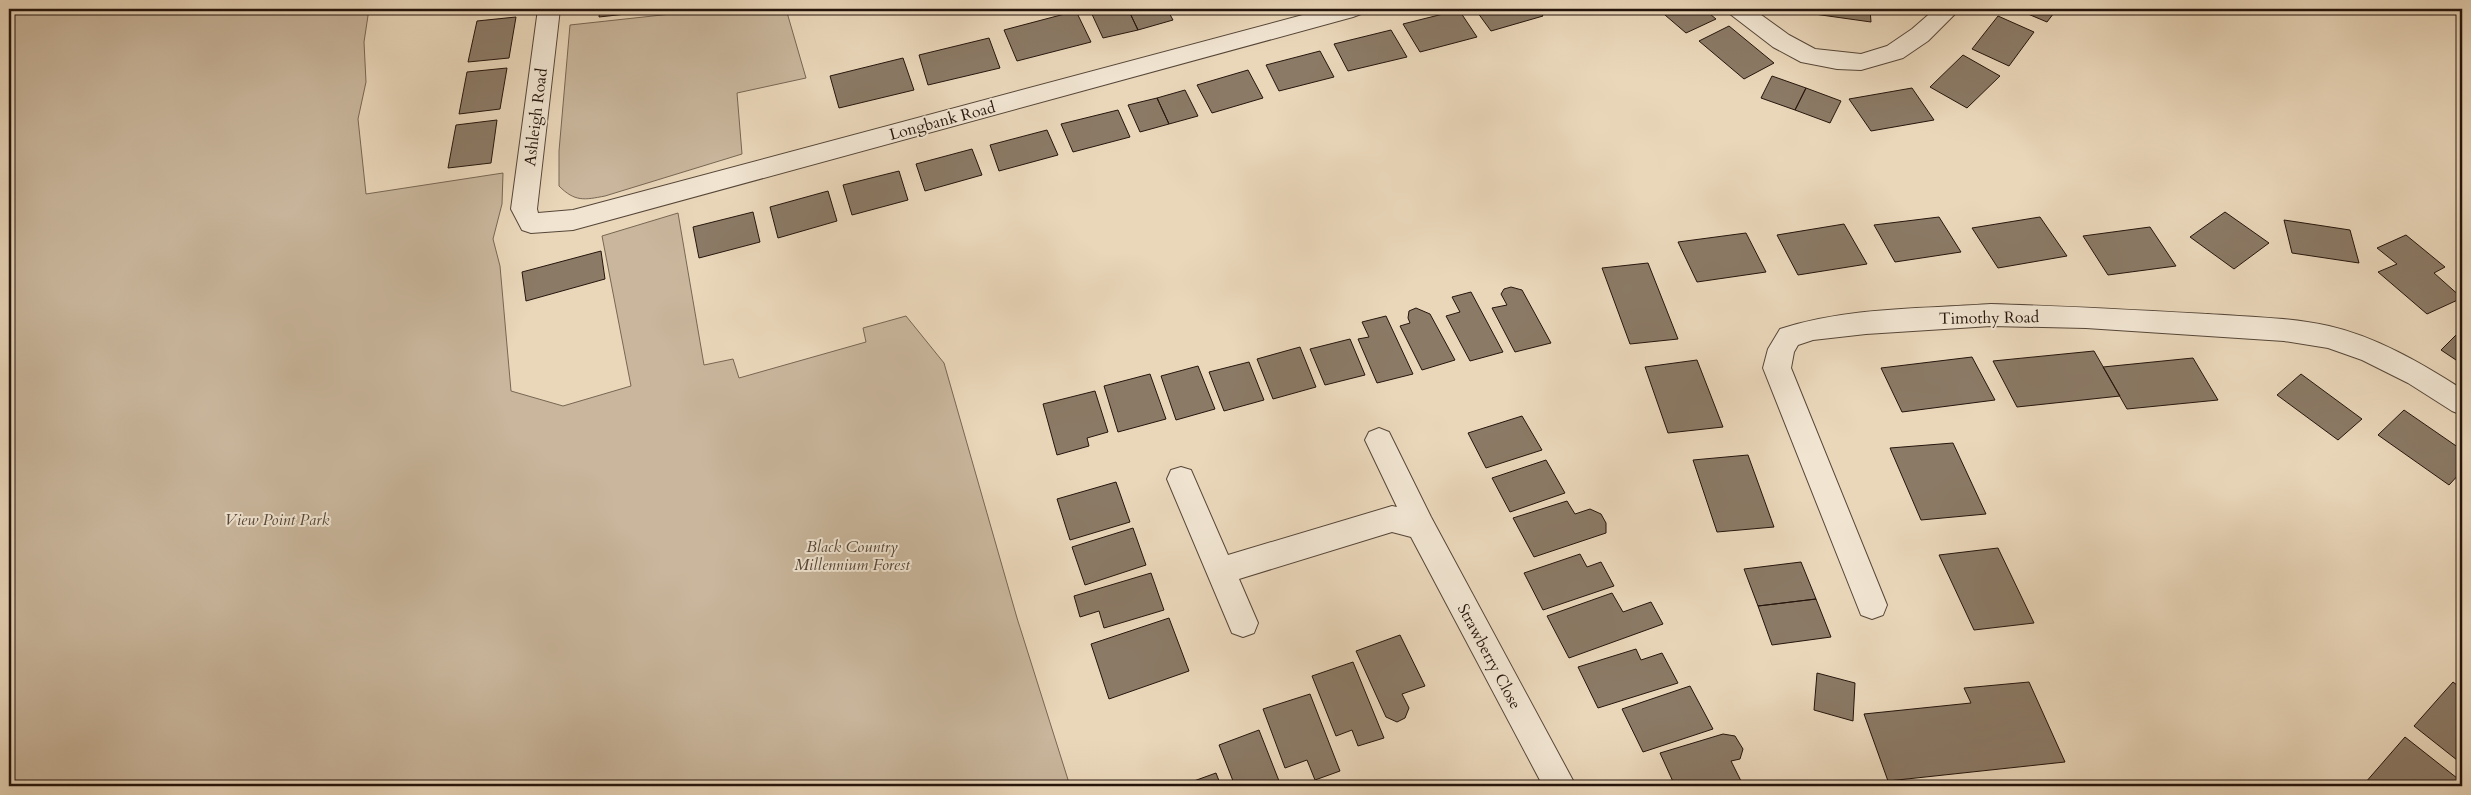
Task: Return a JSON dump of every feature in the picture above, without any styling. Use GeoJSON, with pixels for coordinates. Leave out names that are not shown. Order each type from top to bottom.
{"type":"FeatureCollection","features":[{"type":"Feature","properties":{"kind":"street","name":"Ashleigh Road"},"geometry":{"type":"LineString","coordinates":[[530,224],[524,209],[549,9]]}},
{"type":"Feature","properties":{"kind":"street","name":"Longbank Road"},"geometry":{"type":"LineString","coordinates":[[530,224],[573,220],[1353,9]]}},
{"type":"Feature","properties":{"kind":"street"},"geometry":{"type":"LineString","coordinates":[[1738,9],[1781,41],[1809,56],[1836,61],[1861,62],[1896,52],[1920,35],[1949,9]]}},
{"type":"Feature","properties":{"kind":"street","name":"Timothy Road"},"geometry":{"type":"LineString","coordinates":[[1872,605],[1777,368],[1781,349],[1789,337],[1813,329],[1866,323],[1992,315],[2086,317],[2284,330],[2329,337],[2372,352],[2418,375],[2462,403]]}},
{"type":"Feature","properties":{"kind":"street","name":"Strawberry Close"},"geometry":{"type":"LineString","coordinates":[[1379,440],[1421,526],[1560,786]]}},
{"type":"Feature","properties":{"kind":"street"},"geometry":{"type":"LineString","coordinates":[[1181,479],[1243,623]]}},
{"type":"Feature","properties":{"kind":"street"},"geometry":{"type":"LineString","coordinates":[[1220,572],[1392,519],[1421,526]]}},
{"type":"Feature","properties":{"kind":"green space","name":"View Point Park"},"geometry":{"type":"Polygon","coordinates":[[[9,9],[369,9],[364,42],[366,82],[358,119],[366,194],[503,173],[502,204],[493,239],[500,266],[511,391],[563,406],[631,386],[602,236],[678,213],[704,365],[733,359],[739,378],[866,342],[863,328],[906,316],[944,363],[1017,618],[1070,786],[9,786],[9,9]]]}},
{"type":"Feature","properties":{"kind":"green space"},"geometry":{"type":"Polygon","coordinates":[[[717,9],[786,9],[806,78],[737,93],[742,154],[605,196],[591,198],[575,197],[559,186],[559,151],[570,25],[717,9]]]}},
{"type":"Feature","properties":{"kind":"building"},"geometry":{"type":"Polygon","coordinates":[[[600,9],[635,9],[635,13],[599,17],[600,9]]]}},
{"type":"Feature","properties":{"kind":"building"},"geometry":{"type":"Polygon","coordinates":[[[1128,9],[1138,30],[1103,38],[1090,10],[1128,9]]]}},
{"type":"Feature","properties":{"kind":"building"},"geometry":{"type":"Polygon","coordinates":[[[1128,9],[1167,9],[1173,20],[1138,30],[1128,9]]]}},
{"type":"Feature","properties":{"kind":"building"},"geometry":{"type":"Polygon","coordinates":[[[1182,9],[1207,9],[1185,14],[1182,9]]]}},
{"type":"Feature","properties":{"kind":"building"},"geometry":{"type":"Polygon","coordinates":[[[1475,9],[1538,9],[1543,16],[1491,31],[1475,9]]]}},
{"type":"Feature","properties":{"kind":"building"},"geometry":{"type":"Polygon","coordinates":[[[1658,9],[1704,9],[1716,19],[1686,33],[1658,9]]]}},
{"type":"Feature","properties":{"kind":"building"},"geometry":{"type":"Polygon","coordinates":[[[1806,9],[1870,9],[1871,22],[1807,13],[1806,9]]]}},
{"type":"Feature","properties":{"kind":"building"},"geometry":{"type":"Polygon","coordinates":[[[2016,9],[2057,9],[2047,22],[2016,9]]]}},
{"type":"Feature","properties":{"kind":"building"},"geometry":{"type":"Polygon","coordinates":[[[1459,10],[1477,37],[1420,52],[1403,24],[1459,10]]]}},
{"type":"Feature","properties":{"kind":"building"},"geometry":{"type":"Polygon","coordinates":[[[1076,11],[1091,42],[1017,61],[1004,30],[1076,11]]]}},
{"type":"Feature","properties":{"kind":"building"},"geometry":{"type":"Polygon","coordinates":[[[1998,16],[2034,32],[2009,66],[1972,49],[1998,16]]]}},
{"type":"Feature","properties":{"kind":"building"},"geometry":{"type":"Polygon","coordinates":[[[516,17],[509,58],[468,62],[477,21],[516,17]]]}},
{"type":"Feature","properties":{"kind":"building"},"geometry":{"type":"Polygon","coordinates":[[[1729,26],[1774,63],[1744,79],[1699,41],[1729,26]]]}},
{"type":"Feature","properties":{"kind":"building"},"geometry":{"type":"Polygon","coordinates":[[[1391,30],[1407,57],[1348,71],[1334,44],[1391,30]]]}},
{"type":"Feature","properties":{"kind":"building"},"geometry":{"type":"Polygon","coordinates":[[[989,38],[1000,68],[928,85],[919,55],[989,38]]]}},
{"type":"Feature","properties":{"kind":"building"},"geometry":{"type":"Polygon","coordinates":[[[1320,51],[1334,77],[1279,91],[1266,65],[1320,51]]]}},
{"type":"Feature","properties":{"kind":"building"},"geometry":{"type":"Polygon","coordinates":[[[1963,55],[2000,76],[1967,108],[1930,87],[1963,55]]]}},
{"type":"Feature","properties":{"kind":"building"},"geometry":{"type":"Polygon","coordinates":[[[903,58],[914,90],[839,108],[830,76],[903,58]]]}},
{"type":"Feature","properties":{"kind":"building"},"geometry":{"type":"Polygon","coordinates":[[[507,68],[500,109],[459,114],[467,72],[507,68]]]}},
{"type":"Feature","properties":{"kind":"building"},"geometry":{"type":"Polygon","coordinates":[[[1248,70],[1263,98],[1212,113],[1197,85],[1248,70]]]}},
{"type":"Feature","properties":{"kind":"building"},"geometry":{"type":"Polygon","coordinates":[[[1772,76],[1806,88],[1795,110],[1761,98],[1772,76]]]}},
{"type":"Feature","properties":{"kind":"building"},"geometry":{"type":"Polygon","coordinates":[[[1806,88],[1841,101],[1830,123],[1795,110],[1806,88]]]}},
{"type":"Feature","properties":{"kind":"building"},"geometry":{"type":"Polygon","coordinates":[[[1912,88],[1934,120],[1871,131],[1849,99],[1912,88]]]}},
{"type":"Feature","properties":{"kind":"building"},"geometry":{"type":"Polygon","coordinates":[[[1185,90],[1198,116],[1169,124],[1157,98],[1185,90]]]}},
{"type":"Feature","properties":{"kind":"building"},"geometry":{"type":"Polygon","coordinates":[[[1157,98],[1169,124],[1140,132],[1128,105],[1157,98]]]}},
{"type":"Feature","properties":{"kind":"building"},"geometry":{"type":"Polygon","coordinates":[[[1118,110],[1130,137],[1073,152],[1061,124],[1118,110]]]}},
{"type":"Feature","properties":{"kind":"building"},"geometry":{"type":"Polygon","coordinates":[[[497,120],[491,163],[448,168],[456,125],[497,120]]]}},
{"type":"Feature","properties":{"kind":"building"},"geometry":{"type":"Polygon","coordinates":[[[1047,130],[1058,155],[999,171],[990,145],[1047,130]]]}},
{"type":"Feature","properties":{"kind":"building"},"geometry":{"type":"Polygon","coordinates":[[[972,149],[982,175],[925,191],[916,164],[972,149]]]}},
{"type":"Feature","properties":{"kind":"building"},"geometry":{"type":"Polygon","coordinates":[[[899,171],[908,200],[852,215],[843,185],[899,171]]]}},
{"type":"Feature","properties":{"kind":"building"},"geometry":{"type":"Polygon","coordinates":[[[828,191],[837,221],[778,238],[770,207],[828,191]]]}},
{"type":"Feature","properties":{"kind":"building"},"geometry":{"type":"Polygon","coordinates":[[[753,212],[760,242],[699,258],[693,227],[753,212]]]}},
{"type":"Feature","properties":{"kind":"building"},"geometry":{"type":"Polygon","coordinates":[[[2225,212],[2269,243],[2234,269],[2190,237],[2225,212]]]}},
{"type":"Feature","properties":{"kind":"building"},"geometry":{"type":"Polygon","coordinates":[[[1939,217],[1961,252],[1895,262],[1874,225],[1939,217]]]}},
{"type":"Feature","properties":{"kind":"building"},"geometry":{"type":"Polygon","coordinates":[[[2040,217],[2067,256],[1998,268],[1972,228],[2040,217]]]}},
{"type":"Feature","properties":{"kind":"building"},"geometry":{"type":"Polygon","coordinates":[[[2284,220],[2350,230],[2359,263],[2292,253],[2284,220]]]}},
{"type":"Feature","properties":{"kind":"building"},"geometry":{"type":"Polygon","coordinates":[[[1844,224],[1867,264],[1798,275],[1777,235],[1844,224]]]}},
{"type":"Feature","properties":{"kind":"building"},"geometry":{"type":"Polygon","coordinates":[[[2150,227],[2176,266],[2108,275],[2083,236],[2150,227]]]}},
{"type":"Feature","properties":{"kind":"building"},"geometry":{"type":"Polygon","coordinates":[[[1746,233],[1766,272],[1697,282],[1678,242],[1746,233]]]}},
{"type":"Feature","properties":{"kind":"building"},"geometry":{"type":"Polygon","coordinates":[[[2406,235],[2445,267],[2434,273],[2462,298],[2427,314],[2378,272],[2397,264],[2377,248],[2406,235]]]}},
{"type":"Feature","properties":{"kind":"building"},"geometry":{"type":"Polygon","coordinates":[[[601,251],[605,279],[526,301],[522,272],[601,251]]]}},
{"type":"Feature","properties":{"kind":"building"},"geometry":{"type":"Polygon","coordinates":[[[1648,263],[1678,339],[1630,344],[1602,268],[1648,263]]]}},
{"type":"Feature","properties":{"kind":"building"},"geometry":{"type":"Polygon","coordinates":[[[1511,287],[1522,290],[1551,343],[1515,352],[1492,308],[1507,305],[1501,294],[1504,289],[1511,287]]]}},
{"type":"Feature","properties":{"kind":"building"},"geometry":{"type":"Polygon","coordinates":[[[1471,292],[1503,352],[1470,361],[1446,316],[1460,312],[1452,297],[1471,292]]]}},
{"type":"Feature","properties":{"kind":"building"},"geometry":{"type":"Polygon","coordinates":[[[1416,308],[1430,314],[1455,360],[1422,370],[1400,326],[1410,323],[1408,318],[1409,311],[1416,308]]]}},
{"type":"Feature","properties":{"kind":"building"},"geometry":{"type":"Polygon","coordinates":[[[1386,316],[1413,374],[1377,383],[1358,339],[1369,337],[1362,322],[1386,316]]]}},
{"type":"Feature","properties":{"kind":"building"},"geometry":{"type":"Polygon","coordinates":[[[2462,329],[2462,364],[2441,350],[2462,329]]]}},
{"type":"Feature","properties":{"kind":"building"},"geometry":{"type":"Polygon","coordinates":[[[1350,339],[1365,375],[1325,385],[1310,349],[1350,339]]]}},
{"type":"Feature","properties":{"kind":"building"},"geometry":{"type":"Polygon","coordinates":[[[1300,347],[1316,387],[1273,399],[1257,359],[1300,347]]]}},
{"type":"Feature","properties":{"kind":"building"},"geometry":{"type":"Polygon","coordinates":[[[2094,351],[2120,396],[2017,407],[1993,361],[2094,351]]]}},
{"type":"Feature","properties":{"kind":"building"},"geometry":{"type":"Polygon","coordinates":[[[1972,357],[1995,400],[1902,412],[1881,368],[1972,357]]]}},
{"type":"Feature","properties":{"kind":"building"},"geometry":{"type":"Polygon","coordinates":[[[2193,358],[2218,400],[2127,409],[2103,367],[2193,358]]]}},
{"type":"Feature","properties":{"kind":"building"},"geometry":{"type":"Polygon","coordinates":[[[1697,360],[1723,427],[1668,433],[1645,367],[1697,360]]]}},
{"type":"Feature","properties":{"kind":"building"},"geometry":{"type":"Polygon","coordinates":[[[1249,362],[1264,400],[1224,411],[1209,372],[1249,362]]]}},
{"type":"Feature","properties":{"kind":"building"},"geometry":{"type":"Polygon","coordinates":[[[1198,366],[1215,409],[1176,420],[1161,376],[1198,366]]]}},
{"type":"Feature","properties":{"kind":"building"},"geometry":{"type":"Polygon","coordinates":[[[1150,374],[1166,419],[1118,432],[1104,386],[1150,374]]]}},
{"type":"Feature","properties":{"kind":"building"},"geometry":{"type":"Polygon","coordinates":[[[2301,374],[2362,419],[2338,440],[2277,395],[2301,374]]]}},
{"type":"Feature","properties":{"kind":"building"},"geometry":{"type":"Polygon","coordinates":[[[1095,391],[1108,432],[1087,438],[1089,446],[1057,455],[1043,404],[1095,391]]]}},
{"type":"Feature","properties":{"kind":"building"},"geometry":{"type":"Polygon","coordinates":[[[2404,410],[2462,450],[2462,471],[2449,485],[2378,435],[2404,410]]]}},
{"type":"Feature","properties":{"kind":"building"},"geometry":{"type":"Polygon","coordinates":[[[1522,416],[1542,450],[1486,468],[1468,433],[1522,416]]]}},
{"type":"Feature","properties":{"kind":"building"},"geometry":{"type":"Polygon","coordinates":[[[1953,443],[1986,514],[1921,520],[1890,448],[1953,443]]]}},
{"type":"Feature","properties":{"kind":"building"},"geometry":{"type":"Polygon","coordinates":[[[1748,455],[1774,527],[1717,532],[1693,460],[1748,455]]]}},
{"type":"Feature","properties":{"kind":"building"},"geometry":{"type":"Polygon","coordinates":[[[1546,460],[1565,493],[1510,512],[1492,478],[1546,460]]]}},
{"type":"Feature","properties":{"kind":"building"},"geometry":{"type":"Polygon","coordinates":[[[1116,482],[1130,522],[1070,540],[1057,499],[1116,482]]]}},
{"type":"Feature","properties":{"kind":"building"},"geometry":{"type":"Polygon","coordinates":[[[1567,501],[1575,514],[1590,509],[1601,514],[1606,523],[1606,533],[1534,557],[1513,518],[1567,501]]]}},
{"type":"Feature","properties":{"kind":"building"},"geometry":{"type":"Polygon","coordinates":[[[1133,528],[1146,565],[1085,585],[1072,547],[1133,528]]]}},
{"type":"Feature","properties":{"kind":"building"},"geometry":{"type":"Polygon","coordinates":[[[1998,548],[2034,623],[1974,630],[1939,555],[1998,548]]]}},
{"type":"Feature","properties":{"kind":"building"},"geometry":{"type":"Polygon","coordinates":[[[1580,554],[1587,567],[1601,562],[1614,586],[1543,610],[1524,573],[1580,554]]]}},
{"type":"Feature","properties":{"kind":"building"},"geometry":{"type":"Polygon","coordinates":[[[1801,562],[1816,599],[1758,606],[1744,569],[1801,562]]]}},
{"type":"Feature","properties":{"kind":"building"},"geometry":{"type":"Polygon","coordinates":[[[1151,573],[1164,610],[1104,628],[1099,611],[1080,617],[1074,596],[1151,573]]]}},
{"type":"Feature","properties":{"kind":"building"},"geometry":{"type":"Polygon","coordinates":[[[1612,593],[1623,612],[1651,602],[1663,624],[1569,658],[1547,616],[1612,593]]]}},
{"type":"Feature","properties":{"kind":"building"},"geometry":{"type":"Polygon","coordinates":[[[1816,599],[1831,637],[1772,645],[1758,606],[1816,599]]]}},
{"type":"Feature","properties":{"kind":"building"},"geometry":{"type":"Polygon","coordinates":[[[1169,618],[1189,671],[1109,699],[1091,644],[1169,618]]]}},
{"type":"Feature","properties":{"kind":"building"},"geometry":{"type":"Polygon","coordinates":[[[1400,635],[1425,686],[1402,694],[1409,708],[1405,718],[1397,722],[1386,717],[1356,651],[1400,635]]]}},
{"type":"Feature","properties":{"kind":"building"},"geometry":{"type":"Polygon","coordinates":[[[1636,649],[1641,660],[1662,653],[1678,683],[1598,708],[1578,667],[1636,649]]]}},
{"type":"Feature","properties":{"kind":"building"},"geometry":{"type":"Polygon","coordinates":[[[1353,662],[1384,738],[1358,746],[1352,730],[1336,736],[1312,676],[1353,662]]]}},
{"type":"Feature","properties":{"kind":"building"},"geometry":{"type":"Polygon","coordinates":[[[1817,673],[1855,683],[1853,721],[1814,710],[1817,673]]]}},
{"type":"Feature","properties":{"kind":"building"},"geometry":{"type":"Polygon","coordinates":[[[2029,682],[2065,762],[1888,781],[1864,714],[1971,703],[1964,688],[2029,682]]]}},
{"type":"Feature","properties":{"kind":"building"},"geometry":{"type":"Polygon","coordinates":[[[2453,682],[2462,689],[2462,764],[2414,726],[2453,682]]]}},
{"type":"Feature","properties":{"kind":"building"},"geometry":{"type":"Polygon","coordinates":[[[1690,686],[1713,729],[1643,752],[1622,709],[1690,686]]]}},
{"type":"Feature","properties":{"kind":"building"},"geometry":{"type":"Polygon","coordinates":[[[1310,694],[1340,771],[1315,780],[1307,760],[1285,768],[1263,709],[1310,694]]]}},
{"type":"Feature","properties":{"kind":"building"},"geometry":{"type":"Polygon","coordinates":[[[1259,730],[1281,786],[1235,786],[1219,745],[1259,730]]]}},
{"type":"Feature","properties":{"kind":"building"},"geometry":{"type":"Polygon","coordinates":[[[1723,734],[1735,736],[1743,749],[1740,759],[1731,761],[1742,783],[1732,786],[1675,786],[1660,753],[1723,734]]]}},
{"type":"Feature","properties":{"kind":"building"},"geometry":{"type":"Polygon","coordinates":[[[2405,737],[2462,782],[2462,786],[2368,786],[2365,783],[2405,737]]]}},
{"type":"Feature","properties":{"kind":"building"},"geometry":{"type":"Polygon","coordinates":[[[1216,773],[1221,786],[1180,786],[1216,773]]]}},
{"type":"Feature","properties":{"kind":"park label","name":"Black Country Millennium Forest"},"geometry":{"type":"Point","coordinates":[852,555]}}]}
